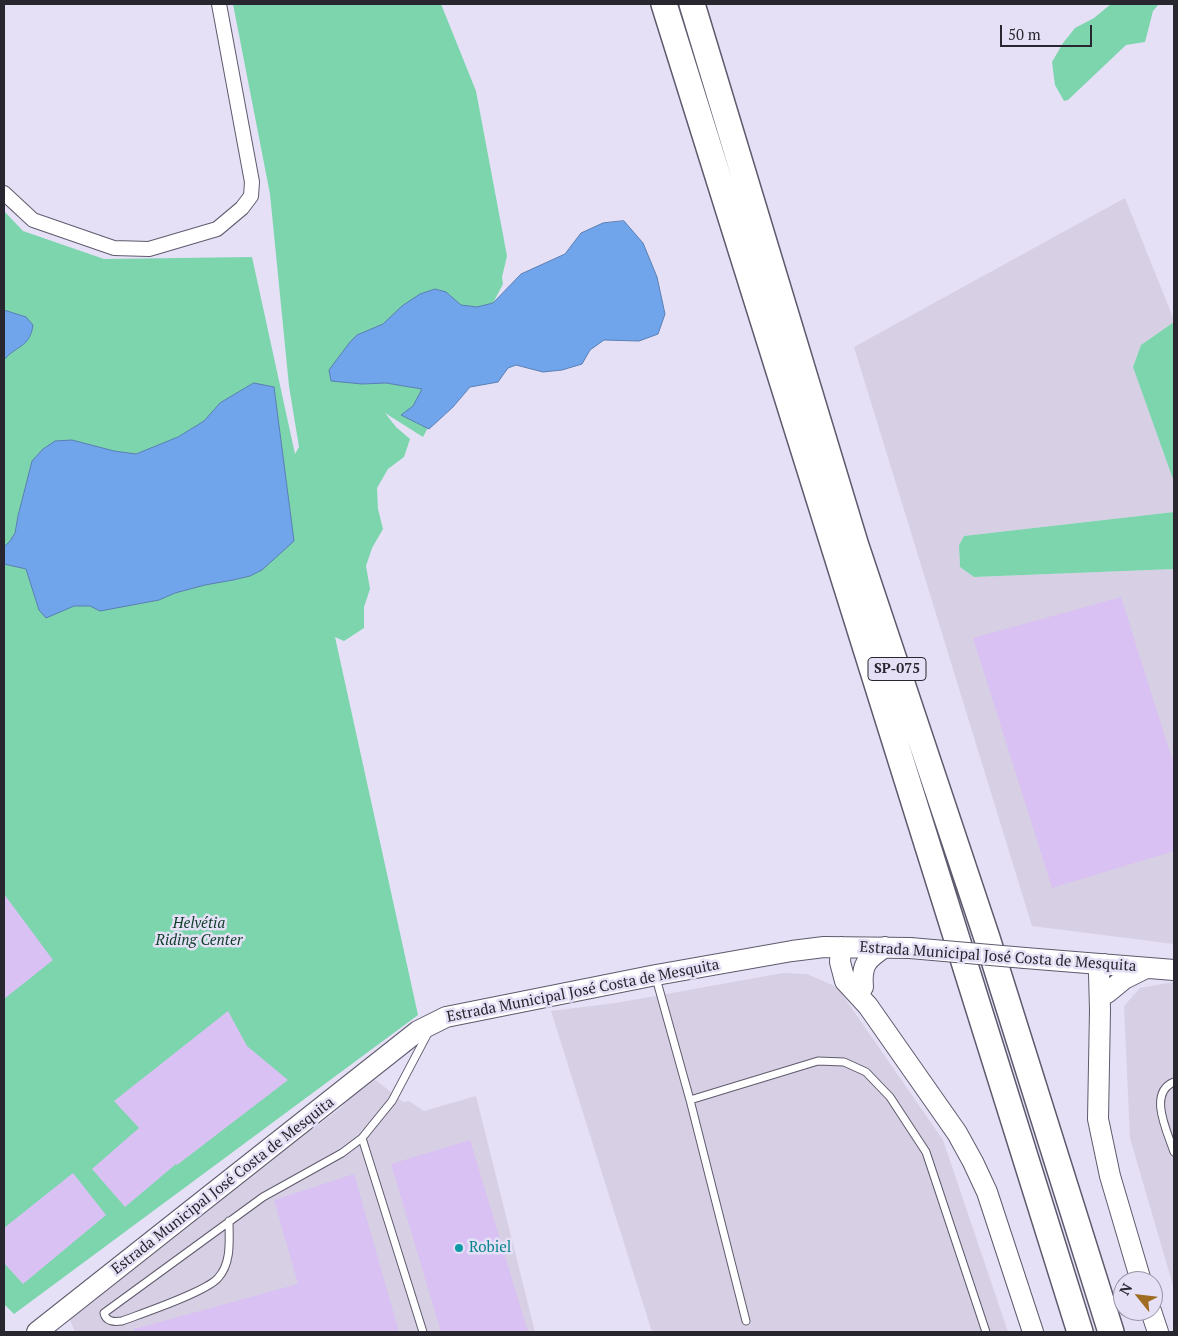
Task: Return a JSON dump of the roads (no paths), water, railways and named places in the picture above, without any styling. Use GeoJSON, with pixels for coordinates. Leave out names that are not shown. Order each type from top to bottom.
{"type":"FeatureCollection","features":[{"type":"Feature","properties":{"kind":"highway","name":"SP-075"},"geometry":{"type":"LineString","coordinates":[[664,4],[1080,1332]]}},
{"type":"Feature","properties":{"kind":"highway","name":"SP-075"},"geometry":{"type":"LineString","coordinates":[[692,4],[856,546],[986,938],[1111,1332]]}},
{"type":"Feature","properties":{"kind":"main road","name":"Estrada Municipal José Costa de Mesquita"},"geometry":{"type":"LineString","coordinates":[[37,1332],[54,1324],[418,1031],[446,1017],[656,975],[792,951],[841,947],[910,948],[1174,970]]}},
{"type":"Feature","properties":{"kind":"main road"},"geometry":{"type":"LineString","coordinates":[[841,947],[853,960],[859,991]]}},
{"type":"Feature","properties":{"kind":"main road"},"geometry":{"type":"LineString","coordinates":[[859,991],[864,966],[870,957],[885,947]]}},
{"type":"Feature","properties":{"kind":"main road"},"geometry":{"type":"LineString","coordinates":[[792,951],[823,963],[859,991],[957,1133],[987,1192],[1033,1332]]}},
{"type":"Feature","properties":{"kind":"main road"},"geometry":{"type":"LineString","coordinates":[[1067,961],[1094,984],[1102,999]]}},
{"type":"Feature","properties":{"kind":"main road"},"geometry":{"type":"LineString","coordinates":[[1104,964],[1099,974],[1102,999],[1098,1119],[1110,1176],[1139,1271]]}},
{"type":"Feature","properties":{"kind":"main road"},"geometry":{"type":"LineString","coordinates":[[1102,999],[1124,979],[1146,968]]}},
{"type":"Feature","properties":{"kind":"street"},"geometry":{"type":"LineString","coordinates":[[4,193],[33,220],[114,248],[149,249],[217,229],[242,208],[251,196],[252,182],[219,4]]}},
{"type":"Feature","properties":{"kind":"lane"},"geometry":{"type":"LineString","coordinates":[[656,975],[746,1321]]}},
{"type":"Feature","properties":{"kind":"lane"},"geometry":{"type":"LineString","coordinates":[[229,1221],[229,1252],[218,1279],[199,1291],[122,1322],[108,1320],[105,1317],[104,1313],[229,1221],[263,1197],[342,1154],[362,1138],[392,1101],[433,1022]]}},
{"type":"Feature","properties":{"kind":"lane"},"geometry":{"type":"LineString","coordinates":[[690,1100],[818,1061],[844,1062],[866,1072],[890,1097],[926,1152],[986,1332]]}},
{"type":"Feature","properties":{"kind":"lane"},"geometry":{"type":"LineString","coordinates":[[1174,1082],[1169,1084],[1163,1092],[1160,1101],[1160,1112],[1174,1152]]}},
{"type":"Feature","properties":{"kind":"lane"},"geometry":{"type":"LineString","coordinates":[[362,1138],[423,1332]]}},
{"type":"Feature","properties":{"kind":"water"},"geometry":{"type":"Polygon","coordinates":[[[624,221],[643,243],[657,277],[665,314],[658,334],[639,341],[604,340],[590,350],[582,364],[562,370],[543,372],[516,365],[508,368],[498,382],[470,387],[453,407],[429,429],[401,415],[413,406],[422,389],[386,383],[362,384],[331,381],[329,370],[357,335],[383,324],[402,306],[420,294],[435,289],[446,292],[461,305],[477,307],[493,303],[521,274],[565,254],[581,233],[603,223],[624,221]]]}},
{"type":"Feature","properties":{"kind":"water"},"geometry":{"type":"Polygon","coordinates":[[[4,310],[26,317],[33,325],[26,342],[4,360],[4,310]]]}},
{"type":"Feature","properties":{"kind":"water"},"geometry":{"type":"Polygon","coordinates":[[[254,383],[274,387],[294,541],[262,570],[250,576],[205,585],[175,593],[159,600],[100,611],[90,606],[74,606],[46,618],[39,610],[26,569],[4,564],[4,547],[15,533],[32,461],[43,449],[55,441],[72,440],[114,451],[136,454],[178,437],[204,421],[220,403],[254,383]]]}},
{"type":"Feature","properties":{"kind":"place","name":"Robiel"},"geometry":{"type":"Point","coordinates":[459,1248]}},
{"type":"Feature","properties":{"kind":"park label","name":"Helvétia Riding Center"},"geometry":{"type":"Point","coordinates":[199,932]}}]}
